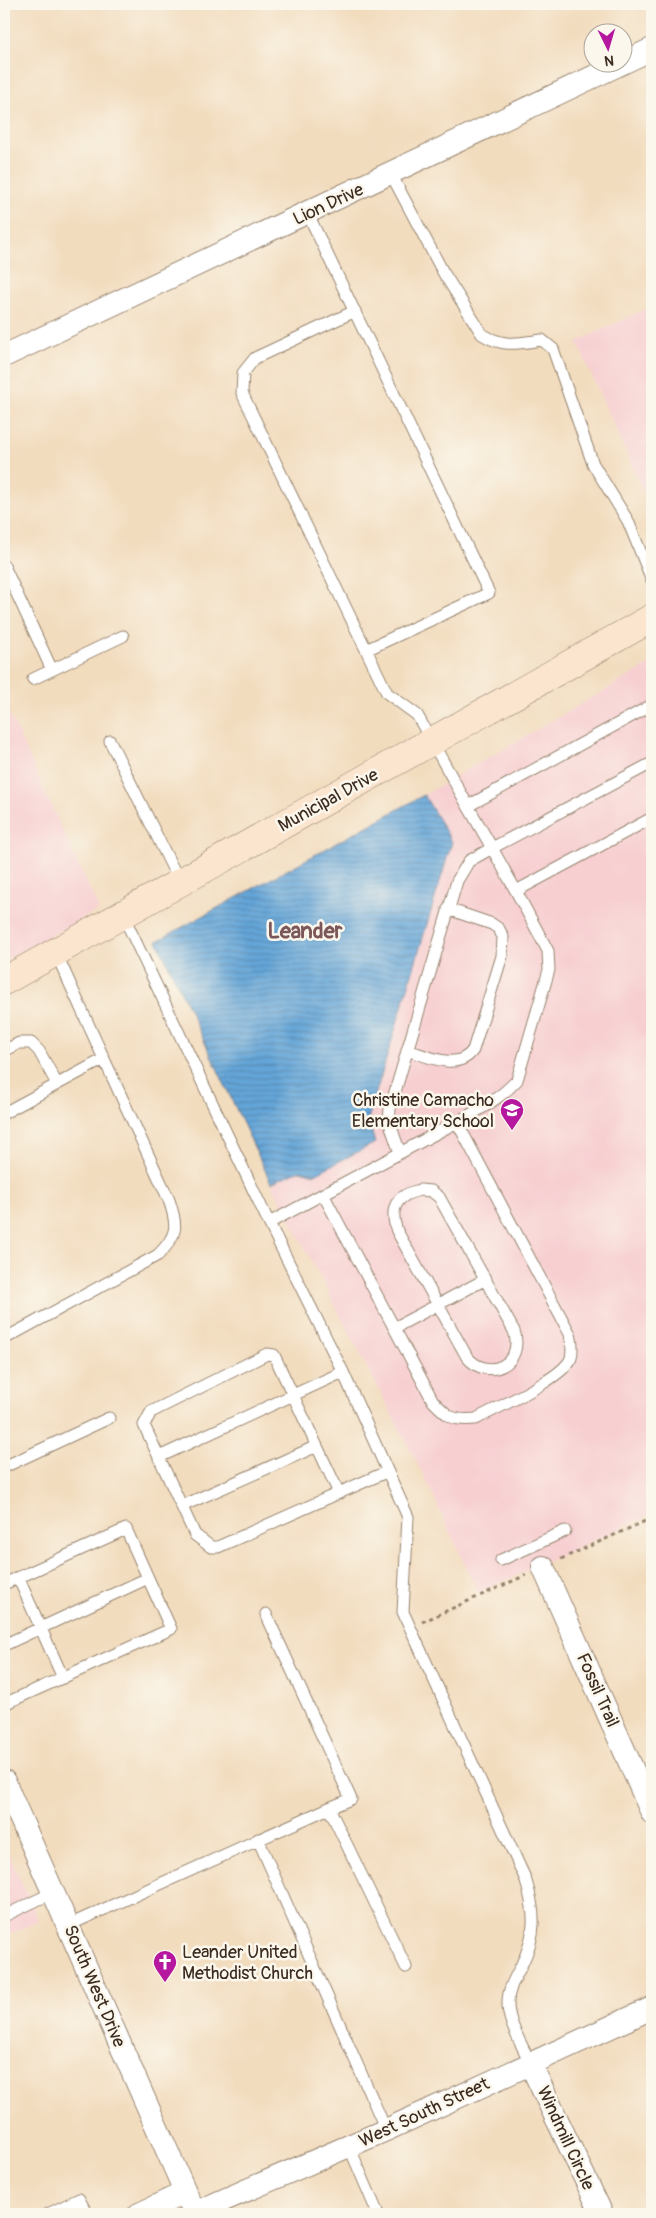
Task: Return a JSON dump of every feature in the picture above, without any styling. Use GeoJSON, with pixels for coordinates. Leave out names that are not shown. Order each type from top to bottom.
{"type":"FeatureCollection","features":[{"type":"Feature","properties":{"kind":"street","name":"Lion Drive"},"geometry":{"type":"LineString","coordinates":[[4,356],[308,214],[652,49]]}},
{"type":"Feature","properties":{"kind":"street","name":"Municipal Drive"},"geometry":{"type":"LineString","coordinates":[[5,977],[56,953],[652,618]]}},
{"type":"Feature","properties":{"kind":"street","name":"Fossil Trail"},"geometry":{"type":"LineString","coordinates":[[543,1568],[652,1813]]}},
{"type":"Feature","properties":{"kind":"street","name":"South West Drive"},"geometry":{"type":"LineString","coordinates":[[4,1781],[195,2214]]}},
{"type":"Feature","properties":{"kind":"street","name":"West South Street"},"geometry":{"type":"LineString","coordinates":[[195,2214],[386,2130],[652,2008]]}},
{"type":"Feature","properties":{"kind":"street","name":"Windmill Circle"},"geometry":{"type":"LineString","coordinates":[[530,2063],[602,2214]]}},
{"type":"Feature","properties":{"kind":"street"},"geometry":{"type":"LineString","coordinates":[[139,2214],[184,2192]]}},
{"type":"Feature","properties":{"kind":"lane"},"geometry":{"type":"LineString","coordinates":[[391,174],[443,272],[482,334],[490,339],[511,345],[542,340],[553,349],[593,464],[628,521],[652,580]]}},
{"type":"Feature","properties":{"kind":"lane"},"geometry":{"type":"LineString","coordinates":[[308,214],[489,593],[366,650]]}},
{"type":"Feature","properties":{"kind":"lane"},"geometry":{"type":"LineString","coordinates":[[269,1223],[491,1104],[506,1093],[517,1080],[549,970],[548,951],[433,742],[417,715],[387,693],[245,398],[241,386],[246,367],[255,358],[355,311]]}},
{"type":"Feature","properties":{"kind":"lane"},"geometry":{"type":"LineString","coordinates":[[4,566],[52,670]]}},
{"type":"Feature","properties":{"kind":"lane"},"geometry":{"type":"LineString","coordinates":[[33,679],[123,636]]}},
{"type":"Feature","properties":{"kind":"lane"},"geometry":{"type":"LineString","coordinates":[[468,806],[652,705]]}},
{"type":"Feature","properties":{"kind":"lane"},"geometry":{"type":"LineString","coordinates":[[110,741],[180,883]]}},
{"type":"Feature","properties":{"kind":"lane"},"geometry":{"type":"LineString","coordinates":[[400,1153],[389,1121],[390,1109],[448,909],[457,881],[469,861],[652,763]]}},
{"type":"Feature","properties":{"kind":"lane"},"geometry":{"type":"LineString","coordinates":[[516,892],[652,818]]}},
{"type":"Feature","properties":{"kind":"lane"},"geometry":{"type":"LineString","coordinates":[[407,1050],[449,1062],[457,1062],[469,1055],[473,1050],[502,956],[503,937],[499,930],[492,924],[448,909]]}},
{"type":"Feature","properties":{"kind":"lane"},"geometry":{"type":"LineString","coordinates":[[123,915],[269,1223],[343,1372],[386,1472],[408,1517],[403,1612],[521,1869],[530,1894],[534,1915],[534,1931],[530,1947],[510,1988],[508,2001],[509,2015],[530,2063]]}},
{"type":"Feature","properties":{"kind":"lane"},"geometry":{"type":"LineString","coordinates":[[4,1339],[158,1255],[170,1244],[175,1230],[174,1216],[169,1200],[56,953]]}},
{"type":"Feature","properties":{"kind":"lane"},"geometry":{"type":"LineString","coordinates":[[4,1052],[19,1043],[31,1043],[39,1051],[57,1084]]}},
{"type":"Feature","properties":{"kind":"lane"},"geometry":{"type":"LineString","coordinates":[[4,1113],[104,1059]]}},
{"type":"Feature","properties":{"kind":"lane"},"geometry":{"type":"LineString","coordinates":[[323,1194],[433,1401],[449,1418],[462,1420],[476,1419],[558,1374],[570,1360],[573,1348],[570,1334],[457,1122]]}},
{"type":"Feature","properties":{"kind":"lane"},"geometry":{"type":"LineString","coordinates":[[431,1191],[438,1197],[514,1331],[517,1340],[517,1350],[512,1360],[503,1366],[492,1369],[481,1368],[473,1364],[438,1304],[397,1231],[393,1220],[393,1209],[408,1192],[431,1191]]}},
{"type":"Feature","properties":{"kind":"lane"},"geometry":{"type":"LineString","coordinates":[[394,1328],[486,1280]]}},
{"type":"Feature","properties":{"kind":"lane"},"geometry":{"type":"LineString","coordinates":[[339,1493],[274,1355],[267,1354],[151,1412],[144,1425],[196,1535],[211,1547],[218,1547],[339,1493],[386,1472]]}},
{"type":"Feature","properties":{"kind":"lane"},"geometry":{"type":"LineString","coordinates":[[159,1457],[343,1372]]}},
{"type":"Feature","properties":{"kind":"lane"},"geometry":{"type":"LineString","coordinates":[[4,1467],[109,1418]]}},
{"type":"Feature","properties":{"kind":"lane"},"geometry":{"type":"LineString","coordinates":[[182,1506],[317,1446]]}},
{"type":"Feature","properties":{"kind":"lane"},"geometry":{"type":"LineString","coordinates":[[4,1584],[126,1530],[171,1629],[4,1704]]}},
{"type":"Feature","properties":{"kind":"lane"},"geometry":{"type":"LineString","coordinates":[[501,1560],[565,1531]]}},
{"type":"Feature","properties":{"kind":"lane"},"geometry":{"type":"LineString","coordinates":[[533,1546],[543,1568]]}},
{"type":"Feature","properties":{"kind":"lane"},"geometry":{"type":"LineString","coordinates":[[18,1578],[63,1678]]}},
{"type":"Feature","properties":{"kind":"lane"},"geometry":{"type":"LineString","coordinates":[[4,1645],[148,1578]]}},
{"type":"Feature","properties":{"kind":"lane"},"geometry":{"type":"LineString","coordinates":[[69,1925],[351,1799],[266,1614]]}},
{"type":"Feature","properties":{"kind":"lane"},"geometry":{"type":"LineString","coordinates":[[329,1808],[406,1967]]}},
{"type":"Feature","properties":{"kind":"lane"},"geometry":{"type":"LineString","coordinates":[[258,1839],[386,2130]]}},
{"type":"Feature","properties":{"kind":"lane"},"geometry":{"type":"LineString","coordinates":[[4,1916],[54,1892]]}},
{"type":"Feature","properties":{"kind":"lane"},"geometry":{"type":"LineString","coordinates":[[349,2146],[378,2214]]}},
{"type":"Feature","properties":{"kind":"lane"},"geometry":{"type":"LineString","coordinates":[[48,2214],[79,2199],[87,2214]]}},
{"type":"Feature","properties":{"kind":"shaded area"},"geometry":{"type":"Polygon","coordinates":[[[652,306],[652,511],[577,342],[652,306]]]}},
{"type":"Feature","properties":{"kind":"shaded area","name":"Christine Camacho Elementary School"},"geometry":{"type":"Polygon","coordinates":[[[652,663],[652,1514],[478,1593],[423,1474],[271,1183],[300,1170],[375,1143],[368,1119],[452,843],[424,795],[652,663]]]}},
{"type":"Feature","properties":{"kind":"shaded area"},"geometry":{"type":"Polygon","coordinates":[[[4,702],[99,910],[4,960],[4,702]]]}},
{"type":"Feature","properties":{"kind":"shaded area"},"geometry":{"type":"Polygon","coordinates":[[[4,1844],[39,1921],[4,1937],[4,1844]]]}},
{"type":"Feature","properties":{"kind":"water"},"geometry":{"type":"Polygon","coordinates":[[[424,795],[452,842],[368,1119],[375,1143],[315,1174],[300,1170],[271,1183],[157,941],[424,795]]]}},
{"type":"Feature","properties":{"kind":"place","name":"Christine Camacho Elementary School"},"geometry":{"type":"Point","coordinates":[512,1131]}},
{"type":"Feature","properties":{"kind":"place","name":"Leander United Methodist Church"},"geometry":{"type":"Point","coordinates":[165,1983]}},
{"type":"Feature","properties":{"kind":"district","name":"Leander"},"geometry":{"type":"Point","coordinates":[305,930]}}]}
